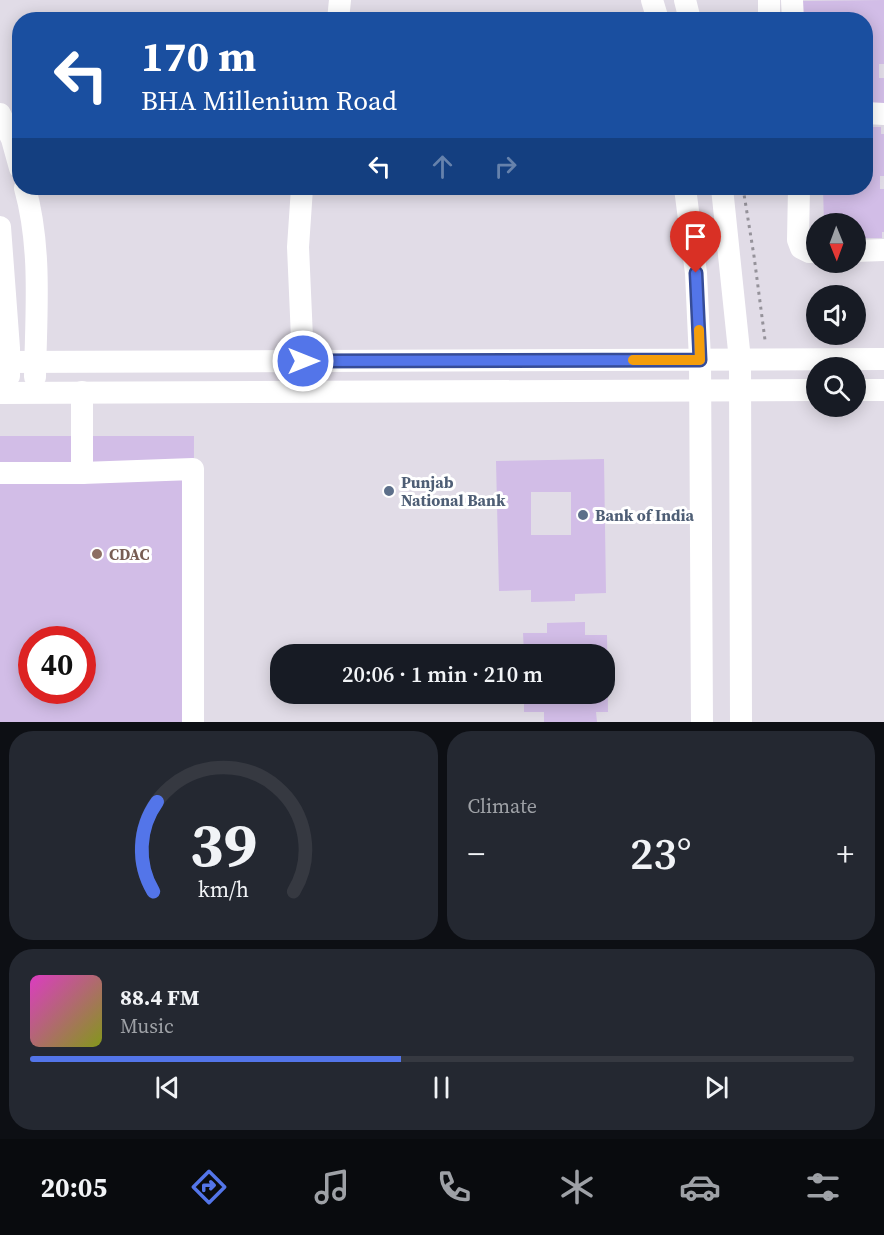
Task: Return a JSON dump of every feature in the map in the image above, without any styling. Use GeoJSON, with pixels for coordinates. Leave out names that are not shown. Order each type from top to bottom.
{"type":"FeatureCollection","features":[{"type":"Feature","properties":{"kind":"street"},"geometry":{"type":"LineString","coordinates":[[0,114],[12,139]]}},
{"type":"Feature","properties":{"kind":"street"},"geometry":{"type":"LineString","coordinates":[[27,195],[37,275],[34,392]]}},
{"type":"Feature","properties":{"kind":"street"},"geometry":{"type":"LineString","coordinates":[[302,195],[298,247],[303,361]]}},
{"type":"Feature","properties":{"kind":"street"},"geometry":{"type":"LineString","coordinates":[[686,195],[696,273],[700,360],[702,722]]}},
{"type":"Feature","properties":{"kind":"street"},"geometry":{"type":"LineString","coordinates":[[723,195],[740,360],[741,722]]}},
{"type":"Feature","properties":{"kind":"street"},"geometry":{"type":"LineString","coordinates":[[799,195],[798,240],[801,248],[806,250]]}},
{"type":"Feature","properties":{"kind":"street"},"geometry":{"type":"LineString","coordinates":[[0,227],[9,348],[4,362],[4,393],[806,390]]}},
{"type":"Feature","properties":{"kind":"street"},"geometry":{"type":"LineString","coordinates":[[866,251],[884,250]]}},
{"type":"Feature","properties":{"kind":"street"},"geometry":{"type":"LineString","coordinates":[[4,362],[884,359]]}},
{"type":"Feature","properties":{"kind":"street"},"geometry":{"type":"LineString","coordinates":[[866,390],[884,390]]}},
{"type":"Feature","properties":{"kind":"street"},"geometry":{"type":"LineString","coordinates":[[82,392],[82,472]]}},
{"type":"Feature","properties":{"kind":"street"},"geometry":{"type":"LineString","coordinates":[[0,473],[194,469],[193,722]]}},
{"type":"Feature","properties":{"kind":"path"},"geometry":{"type":"LineString","coordinates":[[744,195],[765,340]]}},
{"type":"Feature","properties":{"kind":"building"},"geometry":{"type":"Polygon","coordinates":[[[884,0],[884,64],[879,64],[879,78],[884,78],[884,106],[873,106],[873,12],[803,12],[803,1],[884,0]]]}},
{"type":"Feature","properties":{"kind":"building"},"geometry":{"type":"Polygon","coordinates":[[[873,127],[881,127],[881,134],[884,134],[884,176],[880,176],[880,189],[884,189],[882,238],[866,238],[866,213],[824,213],[823,195],[873,195],[873,127]]]}},
{"type":"Feature","properties":{"kind":"building","name":"CDAC"},"geometry":{"type":"Polygon","coordinates":[[[0,436],[194,436],[193,722],[0,722],[0,436]]]}},
{"type":"Feature","properties":{"kind":"building"},"geometry":{"type":"Polygon","coordinates":[[[604,459],[606,593],[575,594],[575,601],[531,602],[531,590],[499,591],[496,461],[604,459]],[[531,492],[531,535],[571,535],[571,492],[531,492]]]}},
{"type":"Feature","properties":{"kind":"building"},"geometry":{"type":"Polygon","coordinates":[[[585,622],[585,635],[607,635],[607,644],[524,644],[523,633],[547,633],[547,623],[585,622]]]}},
{"type":"Feature","properties":{"kind":"building"},"geometry":{"type":"Polygon","coordinates":[[[524,704],[608,704],[608,712],[596,712],[597,722],[544,722],[544,712],[524,712],[524,704]]]}},
{"type":"Feature","properties":{"kind":"slow traffic"},"geometry":{"type":"LineString","coordinates":[[633,360],[700,360],[699,330]]}},
{"type":"Feature","properties":{"kind":"place","name":"Punjab National Bank"},"geometry":{"type":"Point","coordinates":[389,491]}},
{"type":"Feature","properties":{"kind":"place","name":"Bank of India"},"geometry":{"type":"Point","coordinates":[583,515]}},
{"type":"Feature","properties":{"kind":"place","name":"CDAC"},"geometry":{"type":"Point","coordinates":[97,554]}},
{"type":"Feature","properties":{"kind":"route"},"geometry":{"type":"LineString","coordinates":[[303,361],[700,360],[696,273]]}}]}
